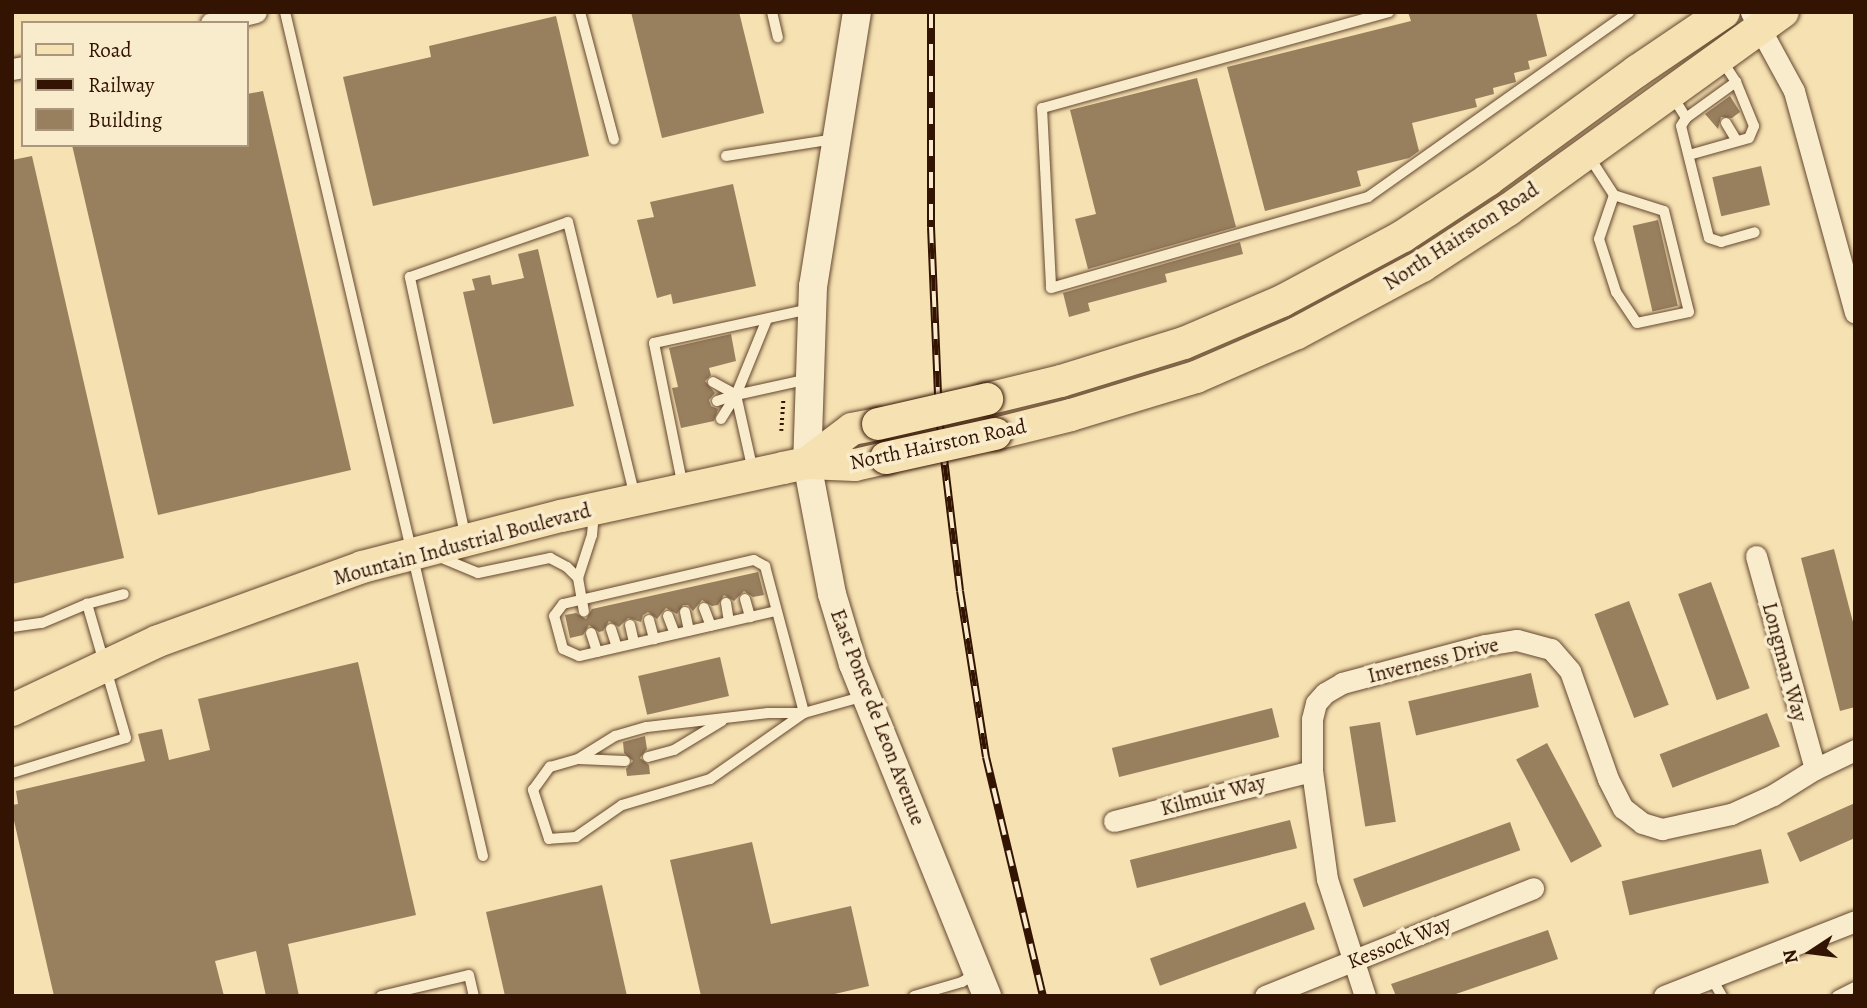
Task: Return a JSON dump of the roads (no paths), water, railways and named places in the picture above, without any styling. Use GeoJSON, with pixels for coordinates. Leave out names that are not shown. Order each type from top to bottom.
{"type":"FeatureCollection","features":[{"type":"Feature","properties":{"kind":"main road","name":"East Ponce de Leon Avenue"},"geometry":{"type":"LineString","coordinates":[[857,12],[812,309],[807,463],[832,594],[866,696],[982,984]]}},
{"type":"Feature","properties":{"kind":"main road","name":"North Hairston Road"},"geometry":{"type":"LineString","coordinates":[[807,463],[852,429],[1061,381],[1184,343],[1282,301],[1404,236],[1488,180],[1637,71],[1724,12]]}},
{"type":"Feature","properties":{"kind":"main road","name":"North Hairston Road"},"geometry":{"type":"LineString","coordinates":[[807,463],[855,465],[1071,415],[1196,377],[1297,333],[1422,266],[1669,92],[1728,69],[1764,18]]}},
{"type":"Feature","properties":{"kind":"main road","name":"Mountain Industrial Boulevard"},"geometry":{"type":"LineString","coordinates":[[12,710],[158,642],[337,576],[419,552],[595,509],[807,463]]}},
{"type":"Feature","properties":{"kind":"street"},"geometry":{"type":"LineString","coordinates":[[219,21],[256,12]]}},
{"type":"Feature","properties":{"kind":"street"},"geometry":{"type":"LineString","coordinates":[[1764,18],[1794,91],[1854,308]]}},
{"type":"Feature","properties":{"kind":"street","name":"Longman Way"},"geometry":{"type":"LineString","coordinates":[[1756,556],[1815,769]]}},
{"type":"Feature","properties":{"kind":"street","name":"Inverness Drive"},"geometry":{"type":"LineString","coordinates":[[1365,996],[1327,879],[1312,771],[1312,719],[1316,703],[1325,693],[1342,683],[1485,645],[1517,640],[1551,649],[1570,671],[1608,779],[1623,808],[1642,823],[1662,829],[1731,814],[1773,795],[1815,769],[1855,750]]}},
{"type":"Feature","properties":{"kind":"street","name":"Kilmuir Way"},"geometry":{"type":"LineString","coordinates":[[1114,821],[1312,771]]}},
{"type":"Feature","properties":{"kind":"street","name":"Kessock Way"},"geometry":{"type":"LineString","coordinates":[[1265,996],[1533,888]]}},
{"type":"Feature","properties":{"kind":"street"},"geometry":{"type":"LineString","coordinates":[[1664,996],[1717,987],[1855,921]]}},
{"type":"Feature","properties":{"kind":"lane"},"geometry":{"type":"LineString","coordinates":[[285,12],[419,552],[483,856]]}},
{"type":"Feature","properties":{"kind":"lane"},"geometry":{"type":"LineString","coordinates":[[580,12],[614,140]]}},
{"type":"Feature","properties":{"kind":"lane"},"geometry":{"type":"LineString","coordinates":[[772,12],[778,37]]}},
{"type":"Feature","properties":{"kind":"lane"},"geometry":{"type":"LineString","coordinates":[[1389,12],[1042,108],[1051,288],[1368,197],[1629,12]]}},
{"type":"Feature","properties":{"kind":"lane"},"geometry":{"type":"LineString","coordinates":[[1728,69],[1711,104],[1686,118],[1681,127],[1709,238],[1721,242],[1755,232]]}},
{"type":"Feature","properties":{"kind":"lane"},"geometry":{"type":"LineString","coordinates":[[1689,155],[1749,138],[1754,126],[1728,69]]}},
{"type":"Feature","properties":{"kind":"lane"},"geometry":{"type":"LineString","coordinates":[[1669,92],[1686,118]]}},
{"type":"Feature","properties":{"kind":"lane"},"geometry":{"type":"LineString","coordinates":[[1726,123],[1737,141]]}},
{"type":"Feature","properties":{"kind":"lane"},"geometry":{"type":"LineString","coordinates":[[726,156],[837,139]]}},
{"type":"Feature","properties":{"kind":"lane"},"geometry":{"type":"LineString","coordinates":[[1587,152],[1614,195],[1664,211],[1689,312],[1637,323],[1616,292],[1599,239],[1614,195]]}},
{"type":"Feature","properties":{"kind":"lane"},"geometry":{"type":"LineString","coordinates":[[467,540],[410,276],[568,222],[635,500]]}},
{"type":"Feature","properties":{"kind":"lane"},"geometry":{"type":"LineString","coordinates":[[683,490],[672,412],[654,343],[812,309]]}},
{"type":"Feature","properties":{"kind":"lane"},"geometry":{"type":"LineString","coordinates":[[721,419],[737,396],[767,319]]}},
{"type":"Feature","properties":{"kind":"lane"},"geometry":{"type":"LineString","coordinates":[[717,401],[809,379]]}},
{"type":"Feature","properties":{"kind":"lane"},"geometry":{"type":"LineString","coordinates":[[713,382],[737,396],[754,474]]}},
{"type":"Feature","properties":{"kind":"lane"},"geometry":{"type":"LineString","coordinates":[[673,391],[672,412],[681,428]]}},
{"type":"Feature","properties":{"kind":"lane"},"geometry":{"type":"LineString","coordinates":[[584,605],[578,578],[592,535],[595,509]]}},
{"type":"Feature","properties":{"kind":"lane"},"geometry":{"type":"LineString","coordinates":[[419,552],[478,573],[550,558],[567,567],[578,578]]}},
{"type":"Feature","properties":{"kind":"lane"},"geometry":{"type":"LineString","coordinates":[[776,611],[579,656],[563,649],[554,616],[563,604],[584,605],[623,596],[640,586],[754,559],[765,566],[804,713]]}},
{"type":"Feature","properties":{"kind":"lane"},"geometry":{"type":"LineString","coordinates":[[736,564],[740,576]]}},
{"type":"Feature","properties":{"kind":"lane"},"geometry":{"type":"LineString","coordinates":[[718,568],[721,580]]}},
{"type":"Feature","properties":{"kind":"lane"},"geometry":{"type":"LineString","coordinates":[[698,573],[701,585]]}},
{"type":"Feature","properties":{"kind":"lane"},"geometry":{"type":"LineString","coordinates":[[679,577],[682,589]]}},
{"type":"Feature","properties":{"kind":"lane"},"geometry":{"type":"LineString","coordinates":[[657,582],[662,593]]}},
{"type":"Feature","properties":{"kind":"lane"},"geometry":{"type":"LineString","coordinates":[[640,586],[644,597]]}},
{"type":"Feature","properties":{"kind":"lane"},"geometry":{"type":"LineString","coordinates":[[12,627],[42,624],[87,604],[124,594]]}},
{"type":"Feature","properties":{"kind":"lane"},"geometry":{"type":"LineString","coordinates":[[745,599],[750,617]]}},
{"type":"Feature","properties":{"kind":"lane"},"geometry":{"type":"LineString","coordinates":[[726,603],[729,621]]}},
{"type":"Feature","properties":{"kind":"lane"},"geometry":{"type":"LineString","coordinates":[[12,773],[127,738],[87,604]]}},
{"type":"Feature","properties":{"kind":"lane"},"geometry":{"type":"LineString","coordinates":[[704,608],[710,626]]}},
{"type":"Feature","properties":{"kind":"lane"},"geometry":{"type":"LineString","coordinates":[[685,612],[689,631]]}},
{"type":"Feature","properties":{"kind":"lane"},"geometry":{"type":"LineString","coordinates":[[668,616],[675,634]]}},
{"type":"Feature","properties":{"kind":"lane"},"geometry":{"type":"LineString","coordinates":[[649,620],[654,639]]}},
{"type":"Feature","properties":{"kind":"lane"},"geometry":{"type":"LineString","coordinates":[[630,625],[634,643]]}},
{"type":"Feature","properties":{"kind":"lane"},"geometry":{"type":"LineString","coordinates":[[611,629],[617,648]]}},
{"type":"Feature","properties":{"kind":"lane"},"geometry":{"type":"LineString","coordinates":[[592,633],[597,652]]}},
{"type":"Feature","properties":{"kind":"lane"},"geometry":{"type":"LineString","coordinates":[[804,713],[710,779],[622,805],[576,837],[549,838],[533,790],[550,767],[578,759],[615,736],[647,727],[804,713],[866,696]]}},
{"type":"Feature","properties":{"kind":"lane"},"geometry":{"type":"LineString","coordinates":[[648,757],[674,750],[727,718]]}},
{"type":"Feature","properties":{"kind":"lane"},"geometry":{"type":"LineString","coordinates":[[578,759],[625,761]]}},
{"type":"Feature","properties":{"kind":"lane"},"geometry":{"type":"LineString","coordinates":[[381,996],[469,975],[474,996]]}},
{"type":"Feature","properties":{"kind":"lane"},"geometry":{"type":"LineString","coordinates":[[914,996],[962,982],[982,984]]}},
{"type":"Feature","properties":{"kind":"lane"},"geometry":{"type":"LineString","coordinates":[[1837,996],[1855,987]]}},
{"type":"Feature","properties":{"kind":"railway"},"geometry":{"type":"LineString","coordinates":[[931,12],[931,227],[939,417],[960,591],[986,757],[1043,996]]}}]}
